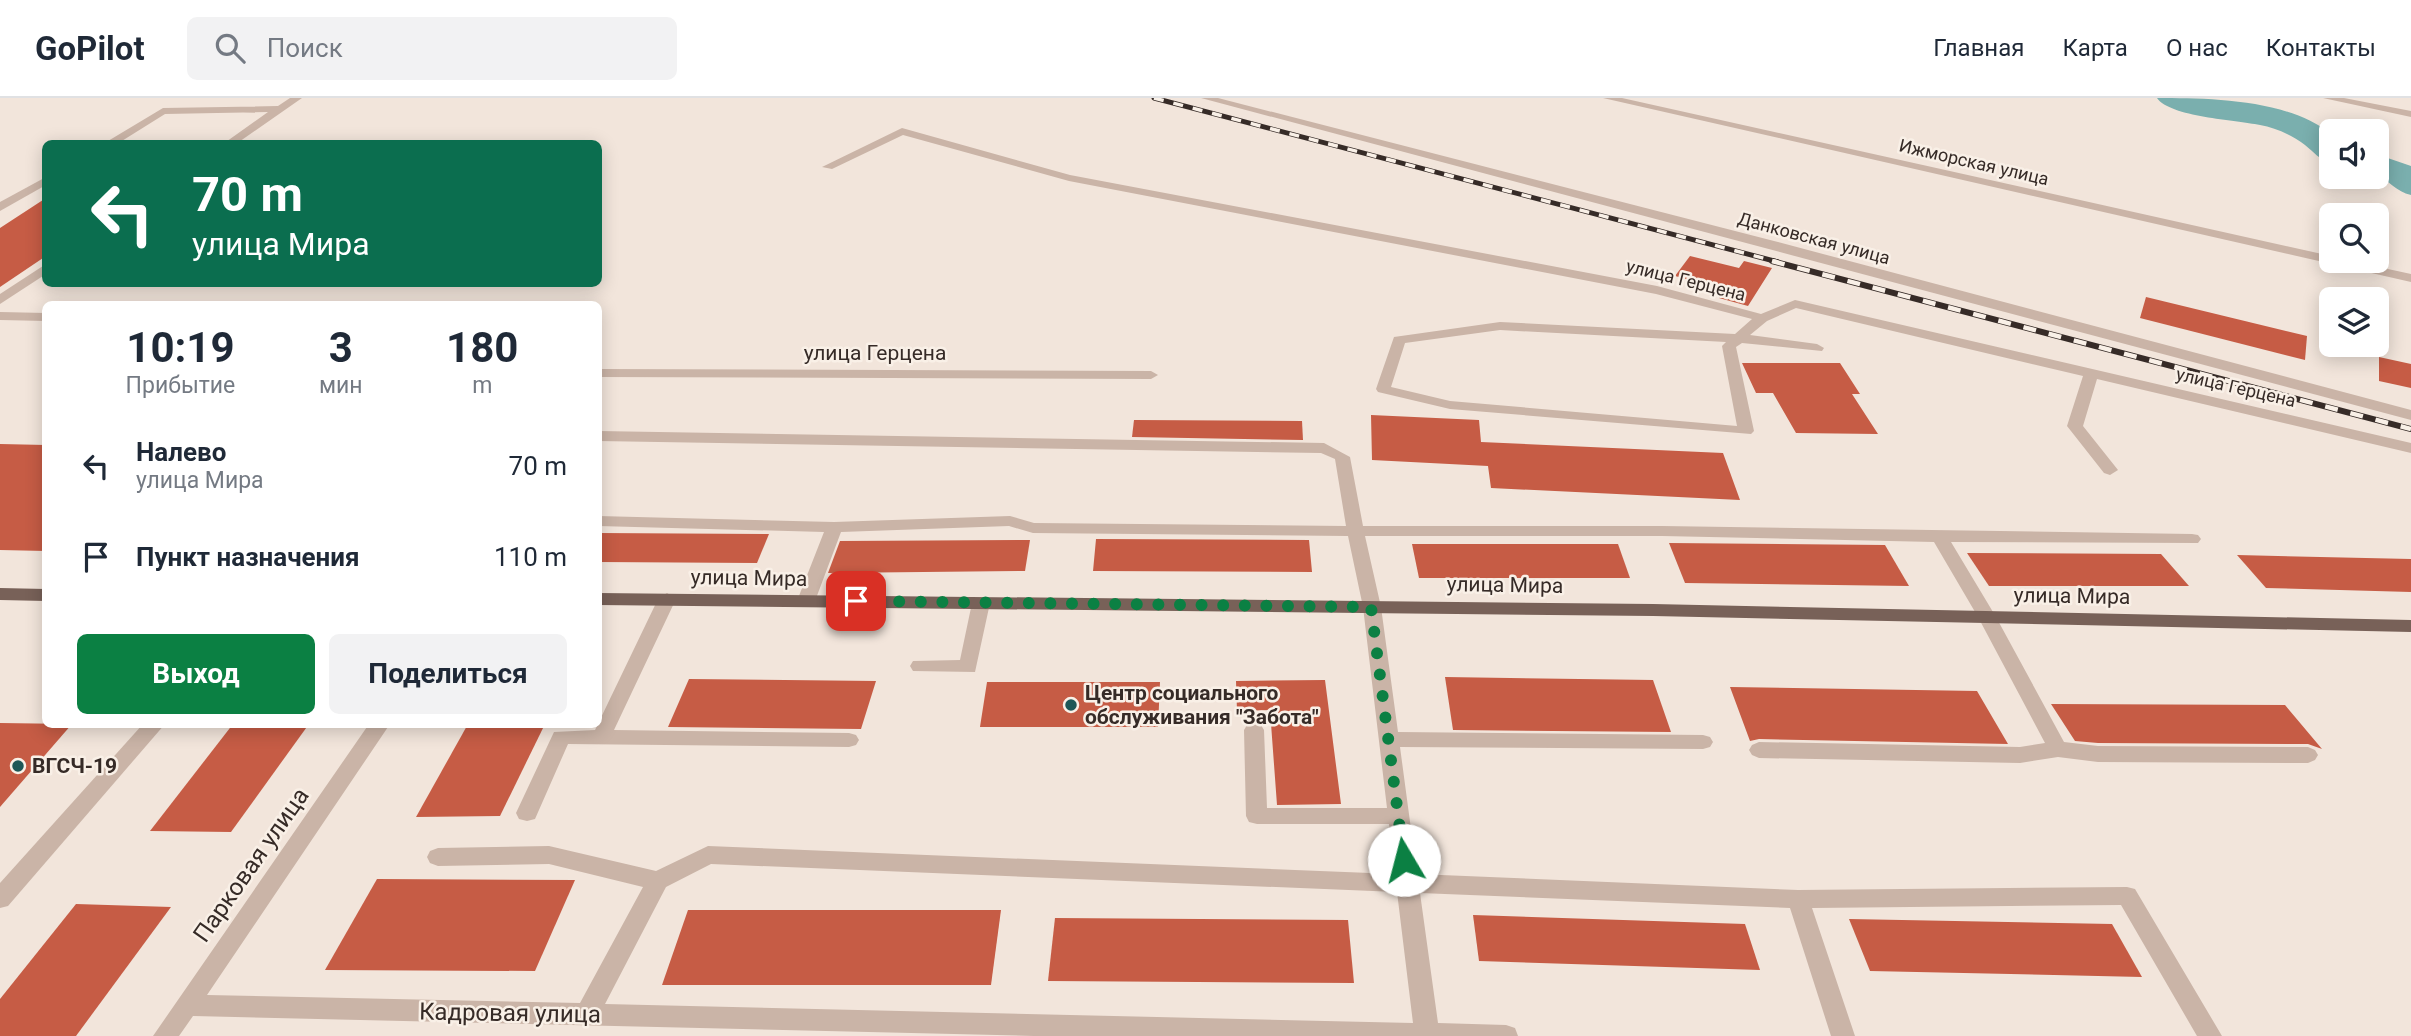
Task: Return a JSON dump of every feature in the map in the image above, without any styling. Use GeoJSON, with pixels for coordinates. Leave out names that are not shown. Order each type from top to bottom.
{"type":"FeatureCollection","features":[{"type":"Feature","properties":{"kind":"main road"},"geometry":{"type":"LineString","coordinates":[[0,594],[42,595]]}},
{"type":"Feature","properties":{"kind":"main road","name":"улица Мира"},"geometry":{"type":"LineString","coordinates":[[602,599],[1371,607],[2411,626]]}},
{"type":"Feature","properties":{"kind":"street"},"geometry":{"type":"LineString","coordinates":[[234,140],[297,98]]}},
{"type":"Feature","properties":{"kind":"street","name":"Данковская улица"},"geometry":{"type":"LineString","coordinates":[[1206,98],[1770,244],[2411,415]]}},
{"type":"Feature","properties":{"kind":"street","name":"Ижморская улица"},"geometry":{"type":"LineString","coordinates":[[1608,98],[2319,257]]}},
{"type":"Feature","properties":{"kind":"street"},"geometry":{"type":"LineString","coordinates":[[2328,98],[2411,114]]}},
{"type":"Feature","properties":{"kind":"street"},"geometry":{"type":"LineString","coordinates":[[115,140],[163,111],[280,109]]}},
{"type":"Feature","properties":{"kind":"street","name":"улица Герцена"},"geometry":{"type":"LineString","coordinates":[[828,167],[902,131],[1069,178],[1657,290],[1762,318],[1795,304],[2411,448]]}},
{"type":"Feature","properties":{"kind":"street"},"geometry":{"type":"LineString","coordinates":[[0,207],[42,182]]}},
{"type":"Feature","properties":{"kind":"street"},"geometry":{"type":"LineString","coordinates":[[0,300],[42,271]]}},
{"type":"Feature","properties":{"kind":"street","name":"Ижморская улица"},"geometry":{"type":"LineString","coordinates":[[2389,273],[2411,278]]}},
{"type":"Feature","properties":{"kind":"street"},"geometry":{"type":"LineString","coordinates":[[0,316],[42,317]]}},
{"type":"Feature","properties":{"kind":"street"},"geometry":{"type":"LineString","coordinates":[[1762,318],[1739,338],[1730,346],[1746,431],[1450,405],[1383,389],[1399,340],[1500,326],[1739,338],[1817,348]]}},
{"type":"Feature","properties":{"kind":"street","name":"улица Герцена"},"geometry":{"type":"LineString","coordinates":[[602,373],[1152,375]]}},
{"type":"Feature","properties":{"kind":"street"},"geometry":{"type":"LineString","coordinates":[[2091,373],[2075,426],[2110,470]]}},
{"type":"Feature","properties":{"kind":"street"},"geometry":{"type":"LineString","coordinates":[[602,436],[1324,448],[1342,457],[1371,607],[1427,1035]]}},
{"type":"Feature","properties":{"kind":"street"},"geometry":{"type":"LineString","coordinates":[[602,521],[834,527],[1010,522],[1033,528],[1648,531],[2192,539]]}},
{"type":"Feature","properties":{"kind":"street"},"geometry":{"type":"LineString","coordinates":[[806,601],[834,527]]}},
{"type":"Feature","properties":{"kind":"street"},"geometry":{"type":"LineString","coordinates":[[1939,537],[1987,617],[2058,749]]}},
{"type":"Feature","properties":{"kind":"street"},"geometry":{"type":"LineString","coordinates":[[601,737],[667,599]]}},
{"type":"Feature","properties":{"kind":"street"},"geometry":{"type":"LineString","coordinates":[[920,666],[968,667],[981,603]]}},
{"type":"Feature","properties":{"kind":"street"},"geometry":{"type":"LineString","coordinates":[[0,899],[151,728]]}},
{"type":"Feature","properties":{"kind":"street","name":"Парковая улица"},"geometry":{"type":"LineString","coordinates":[[165,1036],[377,728]]}},
{"type":"Feature","properties":{"kind":"street"},"geometry":{"type":"LineString","coordinates":[[1254,730],[1257,816],[1399,816]]}},
{"type":"Feature","properties":{"kind":"street"},"geometry":{"type":"LineString","coordinates":[[527,813],[561,737],[849,740]]}},
{"type":"Feature","properties":{"kind":"street"},"geometry":{"type":"LineString","coordinates":[[1389,739],[1703,742]]}},
{"type":"Feature","properties":{"kind":"street"},"geometry":{"type":"LineString","coordinates":[[1759,750],[2020,755],[2058,749],[2098,754],[2308,755]]}},
{"type":"Feature","properties":{"kind":"street"},"geometry":{"type":"LineString","coordinates":[[438,857],[550,855],[658,881]]}},
{"type":"Feature","properties":{"kind":"street"},"geometry":{"type":"LineString","coordinates":[[586,1015],[658,881],[708,855],[1798,899],[2127,896],[2210,1036]]}},
{"type":"Feature","properties":{"kind":"street"},"geometry":{"type":"LineString","coordinates":[[1798,899],[1843,1036]]}},
{"type":"Feature","properties":{"kind":"street","name":"Кадровая улица"},"geometry":{"type":"LineString","coordinates":[[186,1006],[586,1015],[998,1030],[1506,1036]]}},
{"type":"Feature","properties":{"kind":"building"},"geometry":{"type":"Polygon","coordinates":[[[42,201],[42,259],[0,287],[0,228],[42,201]]]}},
{"type":"Feature","properties":{"kind":"building"},"geometry":{"type":"Polygon","coordinates":[[[1690,256],[1739,268],[1744,261],[1772,268],[1748,306],[1719,298],[1725,289],[1675,276],[1690,256]]]}},
{"type":"Feature","properties":{"kind":"building"},"geometry":{"type":"Polygon","coordinates":[[[2146,297],[2307,336],[2305,360],[2140,318],[2146,297]]]}},
{"type":"Feature","properties":{"kind":"building"},"geometry":{"type":"Polygon","coordinates":[[[2379,357],[2411,364],[2411,388],[2379,381],[2379,357]]]}},
{"type":"Feature","properties":{"kind":"building"},"geometry":{"type":"Polygon","coordinates":[[[1742,363],[1840,363],[1860,394],[1852,394],[1878,434],[1796,433],[1773,393],[1756,393],[1742,363]]]}},
{"type":"Feature","properties":{"kind":"building"},"geometry":{"type":"Polygon","coordinates":[[[1371,415],[1479,420],[1481,442],[1723,453],[1740,500],[1491,488],[1488,466],[1372,460],[1371,415]]]}},
{"type":"Feature","properties":{"kind":"building"},"geometry":{"type":"Polygon","coordinates":[[[1134,420],[1302,421],[1303,440],[1132,437],[1134,420]]]}},
{"type":"Feature","properties":{"kind":"building"},"geometry":{"type":"Polygon","coordinates":[[[0,444],[42,445],[42,551],[0,550],[0,444]]]}},
{"type":"Feature","properties":{"kind":"building"},"geometry":{"type":"Polygon","coordinates":[[[602,533],[769,534],[757,563],[602,562],[602,533]]]}},
{"type":"Feature","properties":{"kind":"building"},"geometry":{"type":"Polygon","coordinates":[[[1096,539],[1309,540],[1312,572],[1093,571],[1096,539]]]}},
{"type":"Feature","properties":{"kind":"building"},"geometry":{"type":"Polygon","coordinates":[[[1030,540],[1025,571],[828,573],[840,541],[1030,540]]]}},
{"type":"Feature","properties":{"kind":"building"},"geometry":{"type":"Polygon","coordinates":[[[1669,543],[1885,545],[1909,586],[1685,583],[1669,543]]]}},
{"type":"Feature","properties":{"kind":"building"},"geometry":{"type":"Polygon","coordinates":[[[1412,544],[1618,544],[1630,578],[1419,578],[1412,544]]]}},
{"type":"Feature","properties":{"kind":"building"},"geometry":{"type":"Polygon","coordinates":[[[1967,553],[2161,554],[2189,586],[1989,586],[1967,553]]]}},
{"type":"Feature","properties":{"kind":"building"},"geometry":{"type":"Polygon","coordinates":[[[2237,555],[2411,559],[2411,592],[2266,588],[2237,555]]]}},
{"type":"Feature","properties":{"kind":"building"},"geometry":{"type":"Polygon","coordinates":[[[1445,677],[1653,680],[1671,732],[1453,730],[1445,677]]]}},
{"type":"Feature","properties":{"kind":"building"},"geometry":{"type":"Polygon","coordinates":[[[689,679],[876,681],[861,729],[668,727],[689,679]]]}},
{"type":"Feature","properties":{"kind":"building"},"geometry":{"type":"Polygon","coordinates":[[[1325,680],[1341,804],[1277,805],[1270,710],[1237,711],[1236,681],[1325,680]]]}},
{"type":"Feature","properties":{"kind":"building","name":"Центр социального обслуживания \"Забота\""},"geometry":{"type":"Polygon","coordinates":[[[987,682],[1160,682],[1158,727],[980,727],[987,682]]]}},
{"type":"Feature","properties":{"kind":"building"},"geometry":{"type":"Polygon","coordinates":[[[1730,687],[1977,691],[2008,744],[1759,739],[1750,741],[1730,687]]]}},
{"type":"Feature","properties":{"kind":"building"},"geometry":{"type":"Polygon","coordinates":[[[2051,704],[2285,705],[2322,749],[2308,744],[2075,741],[2051,704]]]}},
{"type":"Feature","properties":{"kind":"building","name":"ВГСЧ-19"},"geometry":{"type":"Polygon","coordinates":[[[0,723],[42,724],[42,728],[69,728],[0,807],[0,723]]]}},
{"type":"Feature","properties":{"kind":"building"},"geometry":{"type":"Polygon","coordinates":[[[230,728],[306,728],[231,832],[150,831],[230,728]]]}},
{"type":"Feature","properties":{"kind":"building"},"geometry":{"type":"Polygon","coordinates":[[[466,728],[543,728],[500,816],[416,817],[466,728]]]}},
{"type":"Feature","properties":{"kind":"building"},"geometry":{"type":"Polygon","coordinates":[[[377,879],[575,880],[535,971],[325,970],[377,879]]]}},
{"type":"Feature","properties":{"kind":"building"},"geometry":{"type":"Polygon","coordinates":[[[76,904],[171,907],[76,1036],[0,1036],[0,999],[76,904]]]}},
{"type":"Feature","properties":{"kind":"building"},"geometry":{"type":"Polygon","coordinates":[[[688,910],[1001,910],[991,985],[662,985],[688,910]]]}},
{"type":"Feature","properties":{"kind":"building"},"geometry":{"type":"Polygon","coordinates":[[[1473,915],[1745,924],[1760,970],[1479,961],[1473,915]]]}},
{"type":"Feature","properties":{"kind":"building"},"geometry":{"type":"Polygon","coordinates":[[[1055,918],[1348,920],[1354,983],[1048,981],[1055,918]]]}},
{"type":"Feature","properties":{"kind":"building"},"geometry":{"type":"Polygon","coordinates":[[[1849,919],[2112,924],[2142,977],[1870,971],[1849,919]]]}},
{"type":"Feature","properties":{"kind":"waterway"},"geometry":{"type":"LineString","coordinates":[[2172,98],[2282,121],[2319,141]]}},
{"type":"Feature","properties":{"kind":"waterway"},"geometry":{"type":"LineString","coordinates":[[2389,169],[2396,171],[2411,185]]}},
{"type":"Feature","properties":{"kind":"railway"},"geometry":{"type":"LineString","coordinates":[[1154,98],[1778,262]]}},
{"type":"Feature","properties":{"kind":"railway"},"geometry":{"type":"LineString","coordinates":[[1772,261],[2411,429]]}},
{"type":"Feature","properties":{"kind":"place","name":"Центр социального обслуживания \"Забота\""},"geometry":{"type":"Point","coordinates":[1071,705]}},
{"type":"Feature","properties":{"kind":"place","name":"ВГСЧ-19"},"geometry":{"type":"Point","coordinates":[18,766]}},
{"type":"Feature","properties":{"kind":"route"},"geometry":{"type":"LineString","coordinates":[[856,601],[1371,607],[1404,860]]}}]}
